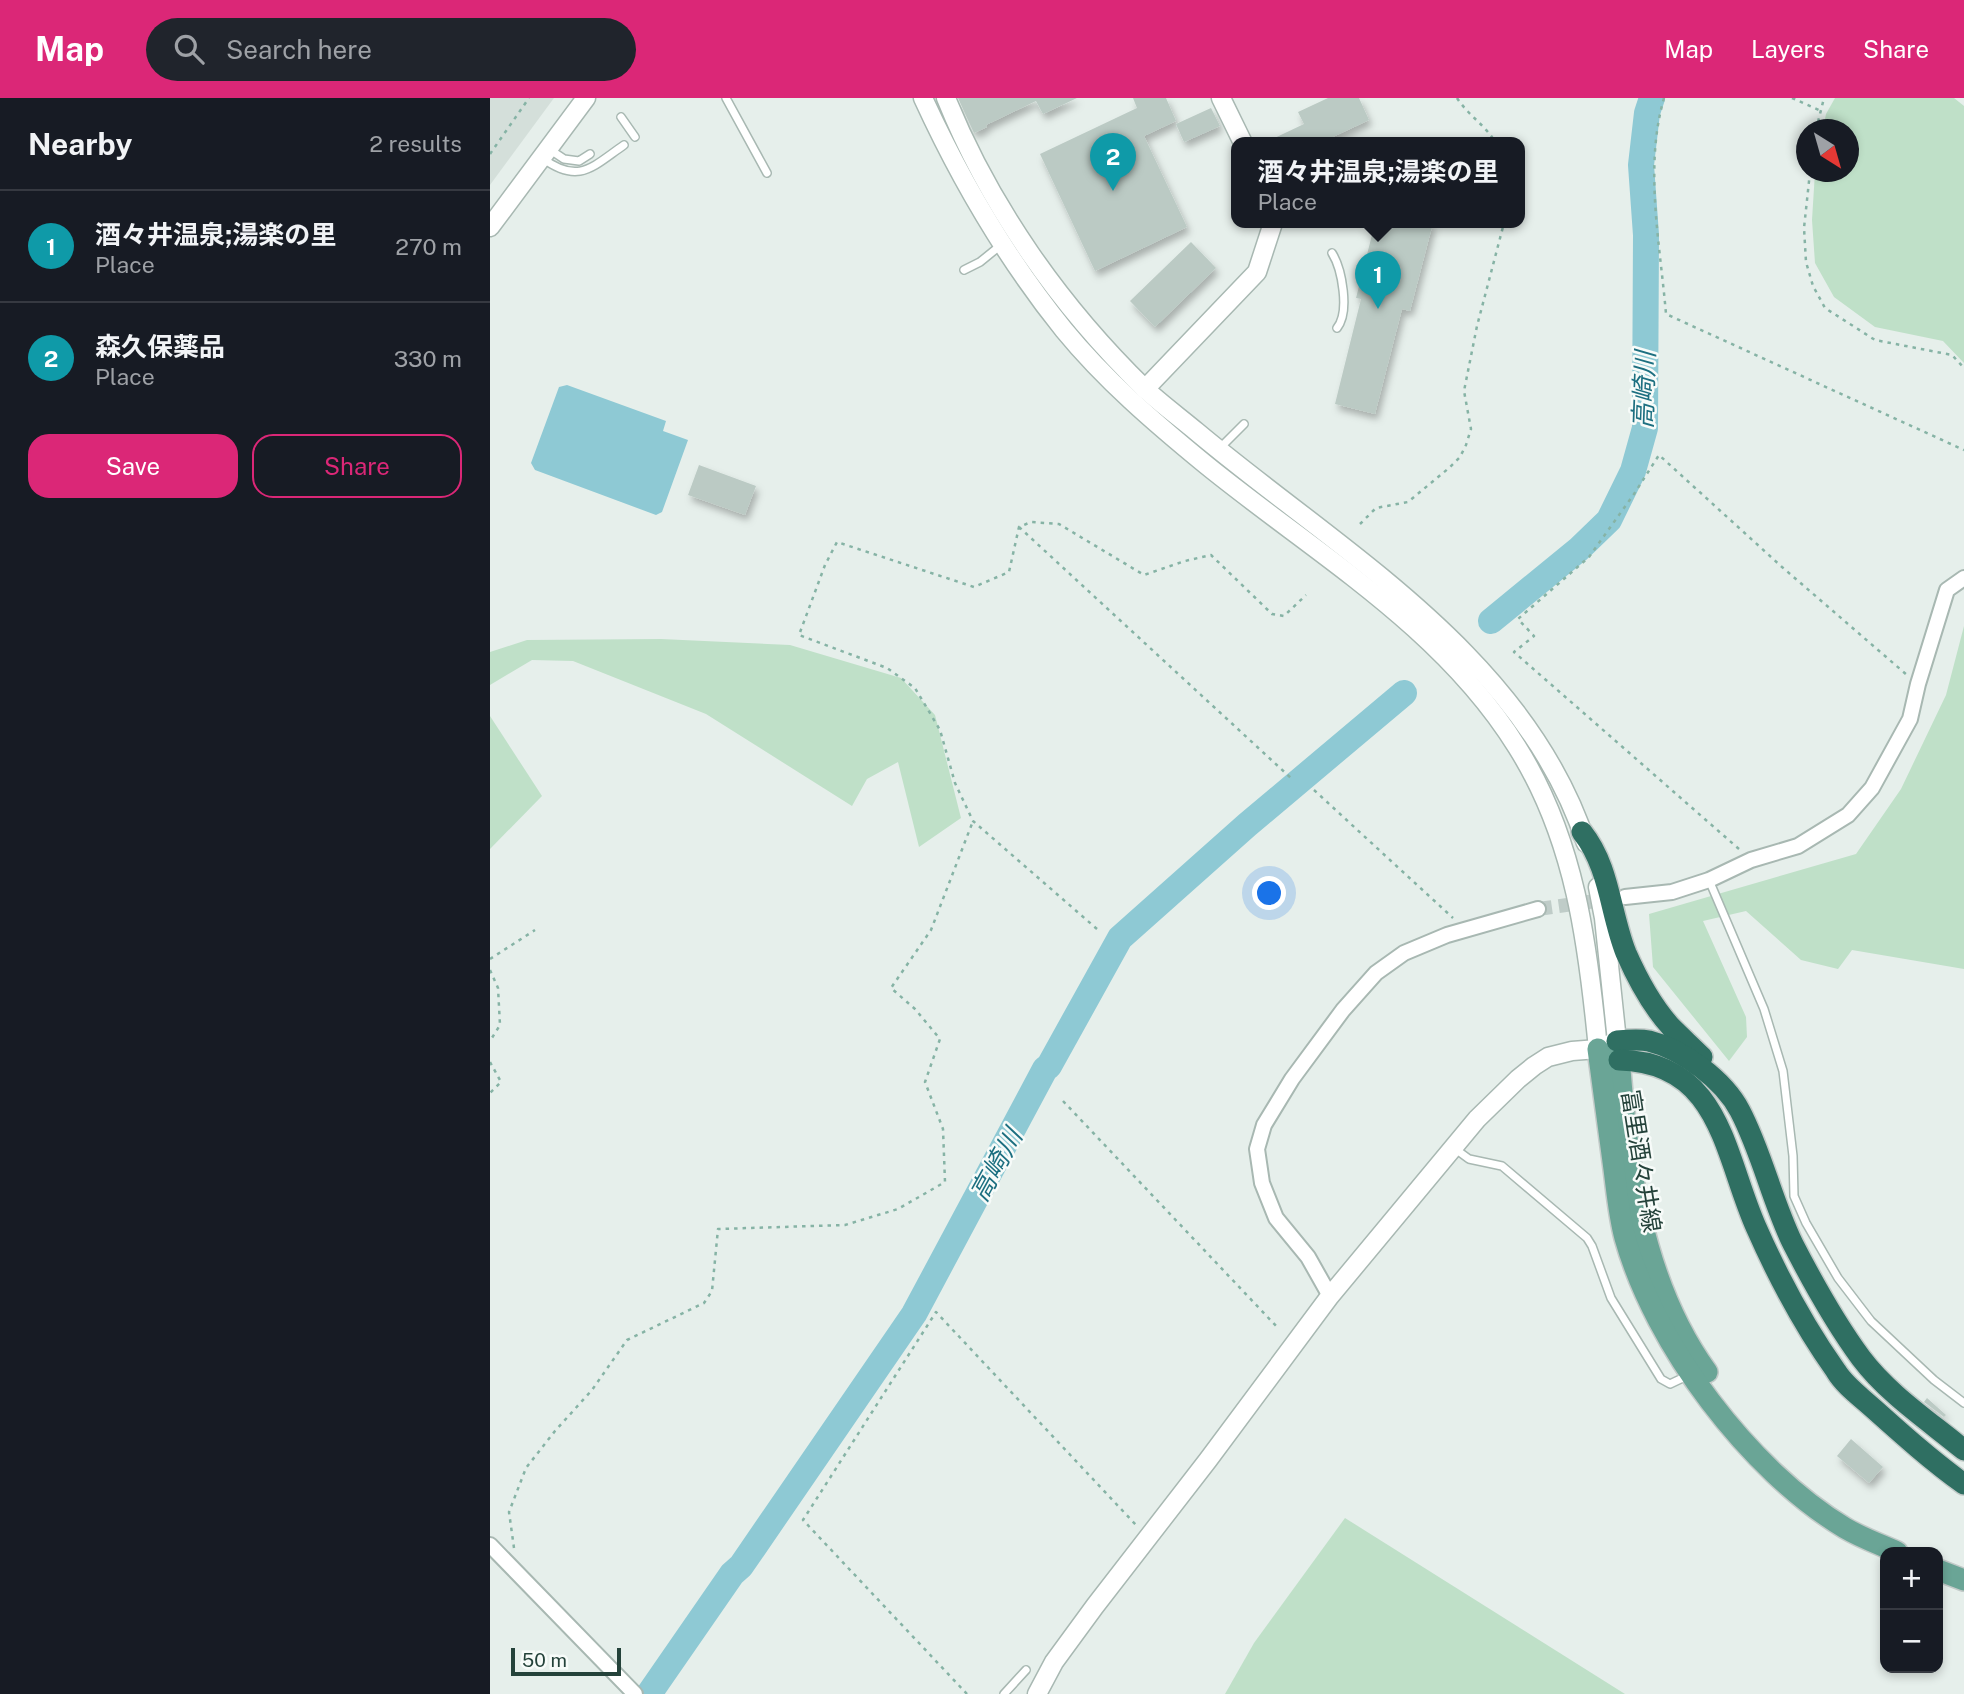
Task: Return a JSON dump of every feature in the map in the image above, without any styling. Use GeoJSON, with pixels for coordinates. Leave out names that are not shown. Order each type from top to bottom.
{"type":"FeatureCollection","features":[{"type":"Feature","properties":{"kind":"highway"},"geometry":{"type":"LineString","coordinates":[[1582,832],[1597,855],[1626,953],[1644,989],[1670,1026],[1722,1080],[1729,1096]]}},
{"type":"Feature","properties":{"kind":"highway"},"geometry":{"type":"LineString","coordinates":[[1611,1050],[1647,1041],[1677,1051],[1699,1067],[1729,1096],[1739,1108],[1793,1244],[1862,1359],[1888,1386],[1964,1450]]}},
{"type":"Feature","properties":{"kind":"highway"},"geometry":{"type":"LineString","coordinates":[[1611,1050],[1661,1067],[1697,1093],[1723,1133],[1754,1222],[1777,1273],[1838,1375],[1908,1439],[1964,1484]]}},
{"type":"Feature","properties":{"kind":"main road","name":"富里酒々井線"},"geometry":{"type":"LineString","coordinates":[[1611,1050],[1625,1238],[1655,1313],[1716,1410],[1763,1462],[1785,1483],[1845,1528],[1884,1547]]}},
{"type":"Feature","properties":{"kind":"main road","name":"富里酒々井線"},"geometry":{"type":"LineString","coordinates":[[1611,1050],[1640,1212],[1663,1287],[1680,1328],[1725,1397],[1775,1458],[1828,1504],[1890,1547]]}},
{"type":"Feature","properties":{"kind":"main road"},"geometry":{"type":"LineString","coordinates":[[1943,1572],[1964,1580]]}},
{"type":"Feature","properties":{"kind":"street"},"geometry":{"type":"LineString","coordinates":[[490,227],[586,98]]}},
{"type":"Feature","properties":{"kind":"street"},"geometry":{"type":"LineString","coordinates":[[923,98],[942,139],[1002,244],[1066,332],[1132,402],[1205,464],[1423,635],[1451,663],[1500,722],[1533,774],[1552,817],[1583,918],[1588,954],[1611,1050]]}},
{"type":"Feature","properties":{"kind":"street"},"geometry":{"type":"LineString","coordinates":[[946,98],[959,131],[998,204],[1078,319],[1145,389],[1388,582],[1473,661],[1517,712],[1546,754],[1582,832],[1593,864],[1604,918],[1611,1050]]}},
{"type":"Feature","properties":{"kind":"street"},"geometry":{"type":"LineString","coordinates":[[1221,98],[1240,137]]}},
{"type":"Feature","properties":{"kind":"street"},"geometry":{"type":"LineString","coordinates":[[1145,389],[1257,272],[1274,228]]}},
{"type":"Feature","properties":{"kind":"street"},"geometry":{"type":"LineString","coordinates":[[1625,897],[1672,892],[1709,880],[1751,860],[1798,846],[1849,815],[1872,788],[1910,719],[1947,590],[1964,578]]}},
{"type":"Feature","properties":{"kind":"street"},"geometry":{"type":"LineString","coordinates":[[1330,1296],[1308,1257],[1276,1218],[1262,1183],[1257,1149],[1264,1125],[1292,1079],[1343,1010],[1376,972],[1405,953],[1447,935],[1538,909]]}},
{"type":"Feature","properties":{"kind":"street"},"geometry":{"type":"LineString","coordinates":[[1037,1694],[1054,1662],[1330,1296],[1477,1119],[1534,1066],[1548,1057],[1572,1051],[1611,1050]]}},
{"type":"Feature","properties":{"kind":"street"},"geometry":{"type":"LineString","coordinates":[[490,1545],[635,1694]]}},
{"type":"Feature","properties":{"kind":"lane"},"geometry":{"type":"LineString","coordinates":[[726,98],[766,173]]}},
{"type":"Feature","properties":{"kind":"lane"},"geometry":{"type":"LineString","coordinates":[[621,117],[635,137]]}},
{"type":"Feature","properties":{"kind":"lane"},"geometry":{"type":"LineString","coordinates":[[545,153],[556,169],[574,173],[592,167],[624,145]]}},
{"type":"Feature","properties":{"kind":"lane"},"geometry":{"type":"LineString","coordinates":[[545,153],[579,161],[590,154]]}},
{"type":"Feature","properties":{"kind":"lane"},"geometry":{"type":"LineString","coordinates":[[964,270],[980,262],[1002,244]]}},
{"type":"Feature","properties":{"kind":"lane"},"geometry":{"type":"LineString","coordinates":[[1332,253],[1342,278],[1343,307],[1341,325],[1338,328]]}},
{"type":"Feature","properties":{"kind":"lane"},"geometry":{"type":"LineString","coordinates":[[1219,450],[1244,424]]}},
{"type":"Feature","properties":{"kind":"lane"},"geometry":{"type":"LineString","coordinates":[[1709,880],[1763,1009],[1783,1071],[1793,1156],[1794,1196],[1806,1223],[1838,1278],[1871,1321],[1934,1380],[1964,1403]]}},
{"type":"Feature","properties":{"kind":"lane"},"geometry":{"type":"LineString","coordinates":[[1454,1148],[1469,1159],[1502,1166],[1587,1238],[1611,1298],[1661,1379],[1670,1384],[1691,1374]]}},
{"type":"Feature","properties":{"kind":"lane"},"geometry":{"type":"LineString","coordinates":[[1004,1694],[1026,1670]]}},
{"type":"Feature","properties":{"kind":"path"},"geometry":{"type":"LineString","coordinates":[[490,154],[529,98]]}},
{"type":"Feature","properties":{"kind":"path"},"geometry":{"type":"LineString","coordinates":[[1457,98],[1492,137]]}},
{"type":"Feature","properties":{"kind":"path"},"geometry":{"type":"LineString","coordinates":[[1664,98],[1655,141],[1654,176],[1666,314],[1964,450]]}},
{"type":"Feature","properties":{"kind":"path"},"geometry":{"type":"LineString","coordinates":[[1792,98],[1819,110]]}},
{"type":"Feature","properties":{"kind":"path"},"geometry":{"type":"LineString","coordinates":[[1818,119],[1824,98]]}},
{"type":"Feature","properties":{"kind":"path"},"geometry":{"type":"LineString","coordinates":[[1809,182],[1804,228],[1806,262],[1813,286],[1825,308],[1875,340],[1952,355],[1964,368]]}},
{"type":"Feature","properties":{"kind":"path"},"geometry":{"type":"LineString","coordinates":[[1360,524],[1376,508],[1408,502],[1449,468],[1460,457],[1466,445],[1471,429],[1464,391],[1477,326],[1503,228]]}},
{"type":"Feature","properties":{"kind":"path"},"geometry":{"type":"LineString","coordinates":[[1751,860],[1514,652],[1534,636],[1518,619],[1589,557],[1659,455],[1782,567],[1918,684]]}},
{"type":"Feature","properties":{"kind":"path"},"geometry":{"type":"LineString","coordinates":[[1019,527],[1031,522],[1059,524],[1144,575],[1211,555],[1272,614],[1284,616],[1306,595]]}},
{"type":"Feature","properties":{"kind":"path"},"geometry":{"type":"LineString","coordinates":[[1019,527],[1292,779]]}},
{"type":"Feature","properties":{"kind":"path"},"geometry":{"type":"LineString","coordinates":[[1019,527],[1009,572],[974,587],[837,542],[825,565],[799,635],[887,668],[915,688],[940,730],[955,783],[973,821],[1097,929]]}},
{"type":"Feature","properties":{"kind":"path"},"geometry":{"type":"LineString","coordinates":[[1314,790],[1466,930]]}},
{"type":"Feature","properties":{"kind":"path"},"geometry":{"type":"LineString","coordinates":[[525,1579],[514,1548],[509,1512],[526,1468],[592,1390],[627,1340],[704,1303],[712,1291],[718,1229],[845,1225],[898,1209],[946,1182],[943,1129],[925,1082],[940,1040],[915,1009],[891,988],[931,930],[973,821]]}},
{"type":"Feature","properties":{"kind":"path"},"geometry":{"type":"LineString","coordinates":[[490,959],[535,930]]}},
{"type":"Feature","properties":{"kind":"path"},"geometry":{"type":"LineString","coordinates":[[490,971],[498,988],[500,1025],[490,1041]]}},
{"type":"Feature","properties":{"kind":"path"},"geometry":{"type":"LineString","coordinates":[[490,1062],[501,1082],[490,1093]]}},
{"type":"Feature","properties":{"kind":"path"},"geometry":{"type":"LineString","coordinates":[[1063,1101],[1278,1328]]}},
{"type":"Feature","properties":{"kind":"path"},"geometry":{"type":"LineString","coordinates":[[967,1694],[803,1520],[936,1312],[1148,1538]]}},
{"type":"Feature","properties":{"kind":"shaded area"},"geometry":{"type":"Polygon","coordinates":[[[490,98],[554,98],[490,185],[490,98]]]}},
{"type":"Feature","properties":{"kind":"green space"},"geometry":{"type":"Polygon","coordinates":[[[1835,98],[1954,98],[1964,106],[1964,363],[1943,341],[1875,327],[1834,297],[1815,263],[1812,220],[1814,182],[1859,182],[1859,119],[1825,119],[1835,98]]]}},
{"type":"Feature","properties":{"kind":"green space"},"geometry":{"type":"Polygon","coordinates":[[[1964,626],[1964,969],[1852,950],[1838,969],[1801,960],[1746,911],[1703,921],[1746,1017],[1747,1037],[1729,1061],[1653,967],[1649,914],[1856,854],[1901,789],[1946,695],[1964,626]]]}},
{"type":"Feature","properties":{"kind":"green space"},"geometry":{"type":"Polygon","coordinates":[[[661,639],[790,645],[901,678],[935,715],[961,818],[919,847],[898,762],[867,779],[852,806],[706,714],[573,661],[532,660],[490,685],[490,652],[527,640],[661,639]]]}},
{"type":"Feature","properties":{"kind":"green space"},"geometry":{"type":"Polygon","coordinates":[[[490,716],[542,796],[490,849],[490,716]]]}},
{"type":"Feature","properties":{"kind":"green space"},"geometry":{"type":"Polygon","coordinates":[[[1345,1518],[1625,1694],[1225,1694],[1254,1643],[1345,1518]]]}},
{"type":"Feature","properties":{"kind":"water"},"geometry":{"type":"Polygon","coordinates":[[[567,385],[666,421],[663,431],[688,440],[662,512],[656,515],[535,470],[531,463],[559,387],[567,385]]]}},
{"type":"Feature","properties":{"kind":"building"},"geometry":{"type":"Polygon","coordinates":[[[958,98],[1077,98],[1043,114],[1036,101],[974,133],[958,98]]]}},
{"type":"Feature","properties":{"kind":"building"},"geometry":{"type":"Polygon","coordinates":[[[1133,98],[1166,98],[1176,121],[1144,136],[1187,227],[1095,271],[1040,154],[1137,108],[1133,98]]]}},
{"type":"Feature","properties":{"kind":"building"},"geometry":{"type":"Polygon","coordinates":[[[1328,98],[1359,98],[1369,120],[1333,137],[1277,137],[1304,124],[1298,112],[1328,98]]]}},
{"type":"Feature","properties":{"kind":"building"},"geometry":{"type":"Polygon","coordinates":[[[1211,108],[1220,126],[1184,142],[1176,124],[1211,108]]]}},
{"type":"Feature","properties":{"kind":"building"},"geometry":{"type":"Polygon","coordinates":[[[1374,228],[1432,228],[1410,311],[1402,309],[1375,414],[1335,404],[1361,299],[1356,298],[1374,228]]]}},
{"type":"Feature","properties":{"kind":"building"},"geometry":{"type":"Polygon","coordinates":[[[1191,242],[1216,268],[1155,327],[1130,301],[1191,242]]]}},
{"type":"Feature","properties":{"kind":"building"},"geometry":{"type":"Polygon","coordinates":[[[699,465],[756,486],[745,515],[688,495],[699,465]]]}},
{"type":"Feature","properties":{"kind":"building"},"geometry":{"type":"Polygon","coordinates":[[[1927,1398],[1946,1415],[1944,1417],[1924,1402],[1927,1398]]]}},
{"type":"Feature","properties":{"kind":"building"},"geometry":{"type":"Polygon","coordinates":[[[1851,1439],[1883,1467],[1869,1483],[1837,1456],[1851,1439]]]}},
{"type":"Feature","properties":{"kind":"waterway","name":"高崎川"},"geometry":{"type":"LineString","coordinates":[[1491,621],[1579,549],[1609,520],[1633,471],[1645,428],[1646,235],[1641,165],[1647,113],[1652,98]]}},
{"type":"Feature","properties":{"kind":"waterway","name":"高崎川"},"geometry":{"type":"LineString","coordinates":[[649,1694],[732,1574],[741,1566],[914,1314],[1045,1069],[1120,938],[1247,825],[1404,693]]}},
{"type":"Feature","properties":{"kind":"tunnel"},"geometry":{"type":"LineString","coordinates":[[1538,909],[1610,899]]}},
{"type":"Feature","properties":{"kind":"place","name":"森久保薬品"},"geometry":{"type":"Point","coordinates":[1113,191]}},
{"type":"Feature","properties":{"kind":"place","name":"酒々井温泉;湯楽の里"},"geometry":{"type":"Point","coordinates":[1378,309]}}]}
